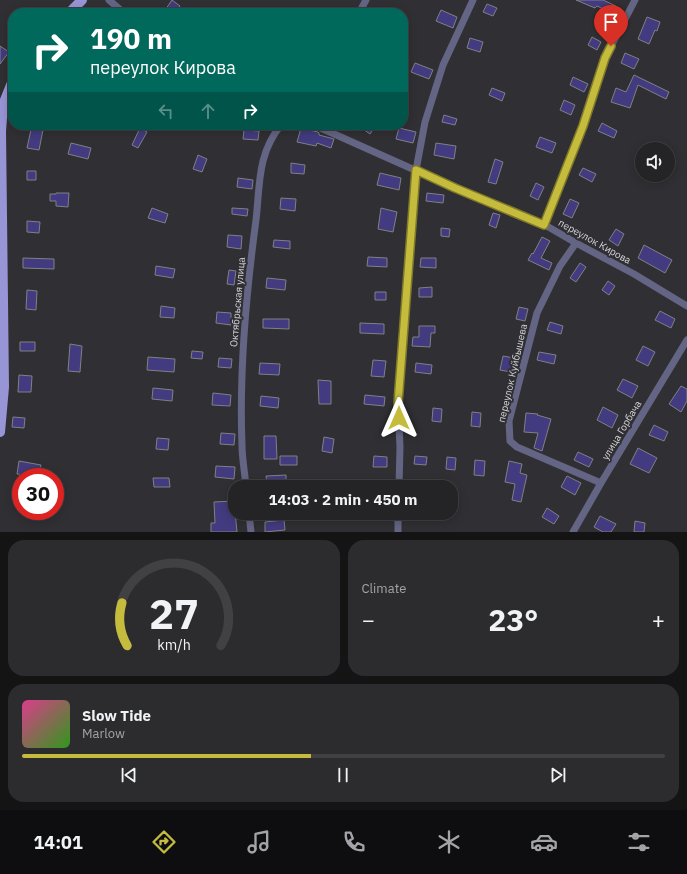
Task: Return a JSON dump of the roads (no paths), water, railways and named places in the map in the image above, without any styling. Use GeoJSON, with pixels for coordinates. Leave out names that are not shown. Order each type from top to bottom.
{"type":"FeatureCollection","features":[{"type":"Feature","properties":{"kind":"main road"},"geometry":{"type":"LineString","coordinates":[[74,8],[82,0]]}},
{"type":"Feature","properties":{"kind":"main road"},"geometry":{"type":"LineString","coordinates":[[0,432],[4,387],[1,131],[3,106],[8,93]]}},
{"type":"Feature","properties":{"kind":"street"},"geometry":{"type":"LineString","coordinates":[[110,0],[119,8]]}},
{"type":"Feature","properties":{"kind":"street"},"geometry":{"type":"LineString","coordinates":[[399,480],[400,447],[398,403],[416,170],[425,122],[443,65],[473,0]]}},
{"type":"Feature","properties":{"kind":"street"},"geometry":{"type":"LineString","coordinates":[[544,225],[583,126],[605,58],[635,0]]}},
{"type":"Feature","properties":{"kind":"street","name":"Октябрьская улица"},"geometry":{"type":"LineString","coordinates":[[245,480],[242,445],[242,358],[249,273],[258,202],[259,178],[264,154],[278,130]]}},
{"type":"Feature","properties":{"kind":"street","name":"переулок Кирова"},"geometry":{"type":"LineString","coordinates":[[325,130],[455,188],[544,225],[634,274],[687,306]]}},
{"type":"Feature","properties":{"kind":"street","name":"переулок Куйбышева"},"geometry":{"type":"LineString","coordinates":[[576,243],[560,266],[537,313],[509,420],[510,441],[517,447],[600,483]]}},
{"type":"Feature","properties":{"kind":"street","name":"улица Горбача"},"geometry":{"type":"LineString","coordinates":[[576,531],[600,483],[687,340]]}},
{"type":"Feature","properties":{"kind":"street"},"geometry":{"type":"LineString","coordinates":[[250,520],[251,532]]}},
{"type":"Feature","properties":{"kind":"street"},"geometry":{"type":"LineString","coordinates":[[398,520],[398,532]]}}]}
